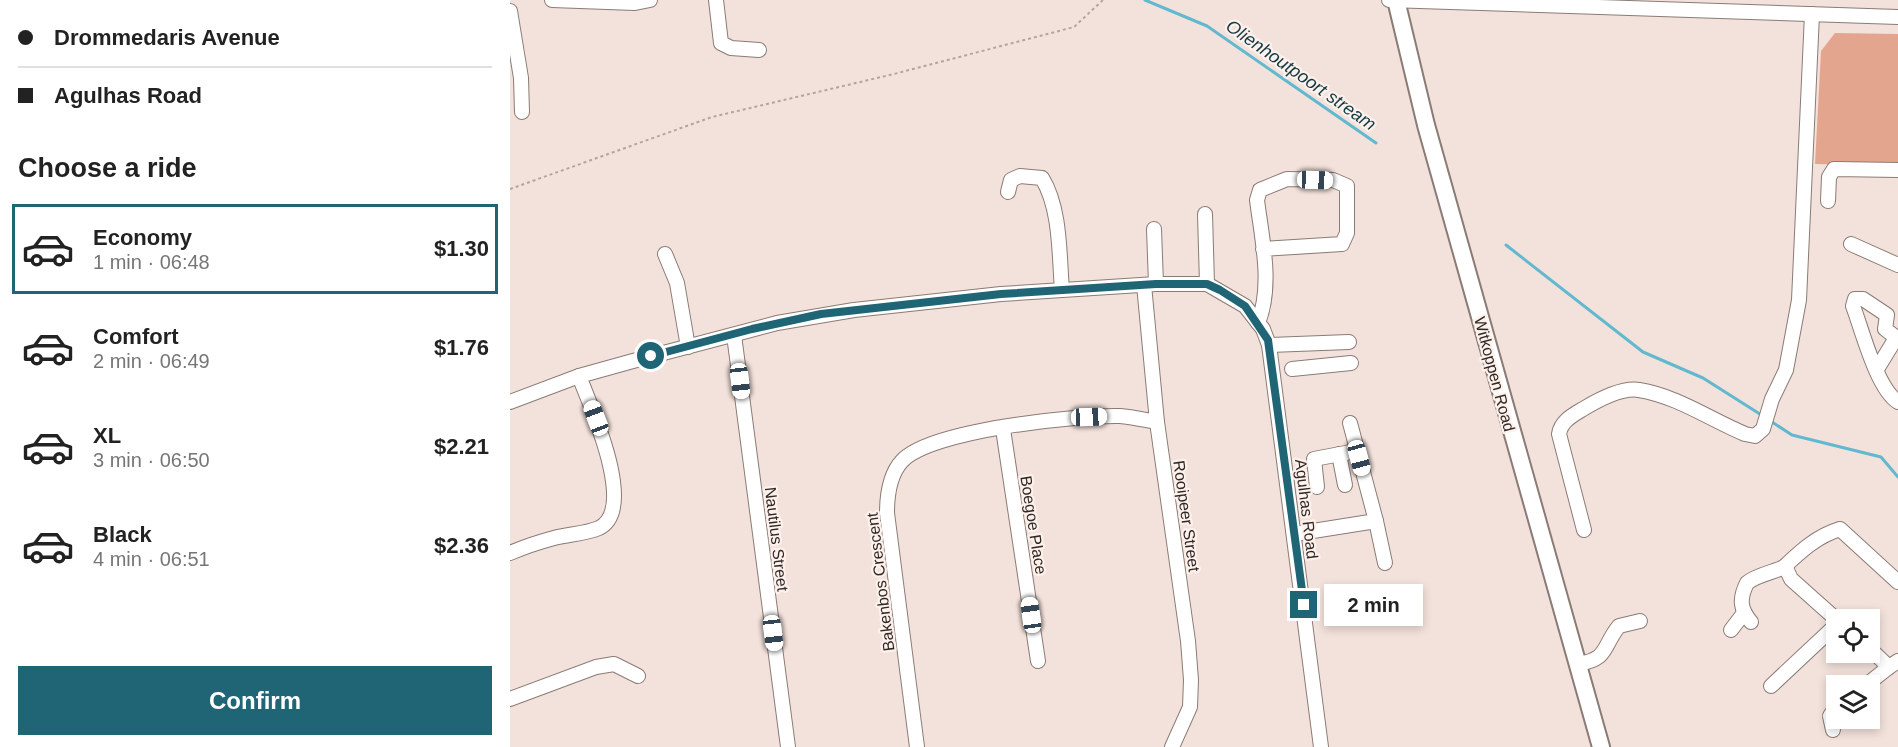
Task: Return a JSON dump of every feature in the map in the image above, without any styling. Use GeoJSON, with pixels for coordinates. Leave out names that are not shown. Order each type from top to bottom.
{"type":"FeatureCollection","features":[{"type":"Feature","properties":{"kind":"main road","name":"Witkoppen Road"},"geometry":{"type":"LineString","coordinates":[[1396,0],[1430,136],[1601,747]]}},
{"type":"Feature","properties":{"kind":"street"},"geometry":{"type":"LineString","coordinates":[[552,0],[635,3],[650,0]]}},
{"type":"Feature","properties":{"kind":"street"},"geometry":{"type":"LineString","coordinates":[[716,0],[721,43],[731,48],[759,50]]}},
{"type":"Feature","properties":{"kind":"street"},"geometry":{"type":"LineString","coordinates":[[1389,0],[1898,17]]}},
{"type":"Feature","properties":{"kind":"street"},"geometry":{"type":"LineString","coordinates":[[510,11],[519,61],[522,112]]}},
{"type":"Feature","properties":{"kind":"street"},"geometry":{"type":"LineString","coordinates":[[1584,530],[1559,434],[1563,424],[1574,414],[1601,399],[1638,390],[1687,407],[1751,436],[1759,434],[1765,421],[1786,369],[1799,300],[1812,14]]}},
{"type":"Feature","properties":{"kind":"street"},"geometry":{"type":"LineString","coordinates":[[1828,201],[1829,177],[1834,169],[1898,170]]}},
{"type":"Feature","properties":{"kind":"street"},"geometry":{"type":"LineString","coordinates":[[1008,192],[1011,180],[1020,176],[1042,178],[1046,185],[1051,196],[1058,240],[1062,290]]}},
{"type":"Feature","properties":{"kind":"street"},"geometry":{"type":"LineString","coordinates":[[510,402],[579,376],[821,314],[979,296],[1150,284],[1207,284],[1233,297],[1256,319],[1265,303],[1263,249],[1257,200],[1262,189],[1287,179],[1334,180],[1347,186],[1347,233],[1342,244],[1263,249]]}},
{"type":"Feature","properties":{"kind":"street"},"geometry":{"type":"LineString","coordinates":[[1205,214],[1207,284]]}},
{"type":"Feature","properties":{"kind":"street","name":"Rooipeer Street"},"geometry":{"type":"LineString","coordinates":[[1154,229],[1150,284],[1157,422],[1188,641],[1191,680],[1190,707],[1172,747]]}},
{"type":"Feature","properties":{"kind":"street"},"geometry":{"type":"LineString","coordinates":[[1851,244],[1898,265]]}},
{"type":"Feature","properties":{"kind":"street"},"geometry":{"type":"LineString","coordinates":[[665,254],[677,283],[688,347]]}},
{"type":"Feature","properties":{"kind":"street"},"geometry":{"type":"LineString","coordinates":[[1877,369],[1897,339],[1885,329],[1887,315],[1863,299],[1855,299],[1853,306],[1877,369],[1884,387],[1898,402]]}},
{"type":"Feature","properties":{"kind":"street","name":"Agulhas Road"},"geometry":{"type":"LineString","coordinates":[[1256,319],[1269,345],[1321,747]]}},
{"type":"Feature","properties":{"kind":"street","name":"Nautilus Street"},"geometry":{"type":"LineString","coordinates":[[734,335],[788,747]]}},
{"type":"Feature","properties":{"kind":"street"},"geometry":{"type":"LineString","coordinates":[[1321,342],[1323,366]]}},
{"type":"Feature","properties":{"kind":"street"},"geometry":{"type":"LineString","coordinates":[[1269,345],[1349,342]]}},
{"type":"Feature","properties":{"kind":"street"},"geometry":{"type":"LineString","coordinates":[[1292,369],[1351,363]]}},
{"type":"Feature","properties":{"kind":"street"},"geometry":{"type":"LineString","coordinates":[[510,553],[548,540],[602,527],[613,513],[614,493],[608,454],[579,376]]}},
{"type":"Feature","properties":{"kind":"street","name":"Bakenbos Crescent"},"geometry":{"type":"LineString","coordinates":[[917,747],[887,513],[889,490],[902,462],[922,448],[962,436],[1003,429],[1089,417],[1121,416],[1157,422]]}},
{"type":"Feature","properties":{"kind":"street"},"geometry":{"type":"LineString","coordinates":[[1350,423],[1385,563]]}},
{"type":"Feature","properties":{"kind":"street","name":"Boegoe Place"},"geometry":{"type":"LineString","coordinates":[[1003,429],[1038,661]]}},
{"type":"Feature","properties":{"kind":"street"},"geometry":{"type":"LineString","coordinates":[[1317,487],[1313,460],[1356,451]]}},
{"type":"Feature","properties":{"kind":"street"},"geometry":{"type":"LineString","coordinates":[[1339,454],[1345,485]]}},
{"type":"Feature","properties":{"kind":"street"},"geometry":{"type":"LineString","coordinates":[[1294,538],[1321,536],[1329,528],[1376,521]]}},
{"type":"Feature","properties":{"kind":"street"},"geometry":{"type":"LineString","coordinates":[[1731,630],[1748,618],[1741,601],[1747,583],[1766,571],[1785,566],[1792,556],[1807,545],[1840,529],[1898,582]]}},
{"type":"Feature","properties":{"kind":"street"},"geometry":{"type":"LineString","coordinates":[[1785,566],[1791,579],[1826,610]]}},
{"type":"Feature","properties":{"kind":"street"},"geometry":{"type":"LineString","coordinates":[[1578,664],[1590,662],[1602,655],[1619,627],[1640,621]]}},
{"type":"Feature","properties":{"kind":"street"},"geometry":{"type":"LineString","coordinates":[[1771,686],[1826,634]]}},
{"type":"Feature","properties":{"kind":"street"},"geometry":{"type":"LineString","coordinates":[[1879,675],[1893,664],[1880,655]]}},
{"type":"Feature","properties":{"kind":"street"},"geometry":{"type":"LineString","coordinates":[[510,699],[596,667],[615,664],[638,676]]}},
{"type":"Feature","properties":{"kind":"path"},"geometry":{"type":"LineString","coordinates":[[510,189],[712,117],[894,74],[1074,27],[1103,0]]}},
{"type":"Feature","properties":{"kind":"shaded area"},"geometry":{"type":"Polygon","coordinates":[[[1835,33],[1898,34],[1898,166],[1815,164],[1821,51],[1835,33]]]}},
{"type":"Feature","properties":{"kind":"waterway","name":"Olienhoutpoort stream"},"geometry":{"type":"LineString","coordinates":[[1145,0],[1207,26],[1376,143]]}},
{"type":"Feature","properties":{"kind":"waterway","name":"Olienhoutpoort stream"},"geometry":{"type":"LineString","coordinates":[[1506,245],[1643,352],[1703,378],[1763,416]]}},
{"type":"Feature","properties":{"kind":"waterway","name":"Olienhoutpoort stream"},"geometry":{"type":"LineString","coordinates":[[1769,420],[1792,435],[1881,457],[1898,477]]}},
{"type":"Feature","properties":{"kind":"route"},"geometry":{"type":"LineString","coordinates":[[651,356],[752,329],[821,314],[1001,294],[1156,284],[1207,284],[1245,306],[1263,329],[1268,340],[1304,605]]}}]}
